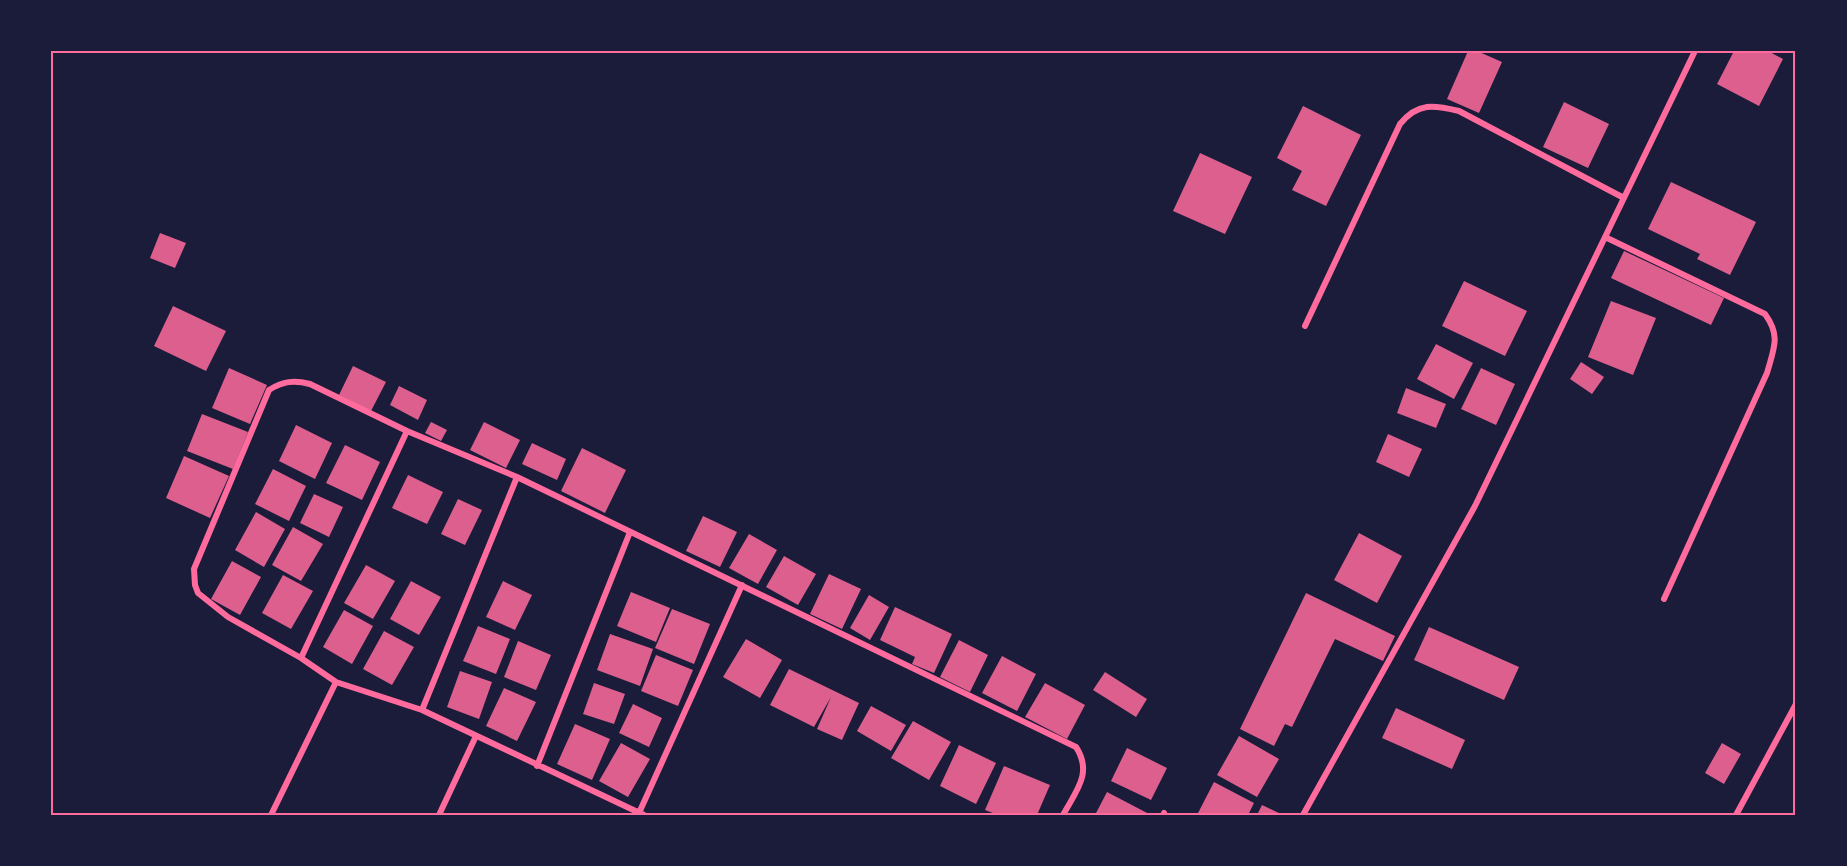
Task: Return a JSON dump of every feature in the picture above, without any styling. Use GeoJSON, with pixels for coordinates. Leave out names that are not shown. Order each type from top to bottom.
{"type":"FeatureCollection","features":[{"type":"Feature","properties":{"kind":"street"},"geometry":{"type":"LineString","coordinates":[[1303,815],[1475,506],[1695,51]]}},
{"type":"Feature","properties":{"kind":"street"},"geometry":{"type":"LineString","coordinates":[[1305,326],[1401,124],[1415,111],[1430,105],[1459,111],[1624,198]]}},
{"type":"Feature","properties":{"kind":"street"},"geometry":{"type":"LineString","coordinates":[[1605,237],[1765,314],[1774,326],[1775,346],[1767,373],[1664,599]]}},
{"type":"Feature","properties":{"kind":"street"},"geometry":{"type":"LineString","coordinates":[[742,585],[642,814],[422,710],[336,682],[301,658],[228,617],[198,593],[194,569],[269,390],[281,382],[297,381],[310,384],[408,431],[517,477],[742,585],[1076,747],[1084,758],[1084,772],[1063,815]]}},
{"type":"Feature","properties":{"kind":"street"},"geometry":{"type":"LineString","coordinates":[[301,658],[408,431]]}},
{"type":"Feature","properties":{"kind":"street"},"geometry":{"type":"LineString","coordinates":[[422,710],[517,477]]}},
{"type":"Feature","properties":{"kind":"street"},"geometry":{"type":"LineString","coordinates":[[537,766],[630,532]]}},
{"type":"Feature","properties":{"kind":"street"},"geometry":{"type":"LineString","coordinates":[[271,815],[336,682]]}},
{"type":"Feature","properties":{"kind":"street"},"geometry":{"type":"LineString","coordinates":[[1736,815],[1796,704]]}},
{"type":"Feature","properties":{"kind":"street"},"geometry":{"type":"LineString","coordinates":[[439,815],[476,736]]}},
{"type":"Feature","properties":{"kind":"building"},"geometry":{"type":"Polygon","coordinates":[[[1468,51],[1477,51],[1502,62],[1479,113],[1447,99],[1468,51]]]}},
{"type":"Feature","properties":{"kind":"building"},"geometry":{"type":"Polygon","coordinates":[[[1734,51],[1768,51],[1783,59],[1759,106],[1717,84],[1734,51]]]}},
{"type":"Feature","properties":{"kind":"building"},"geometry":{"type":"Polygon","coordinates":[[[1564,102],[1609,124],[1588,168],[1543,147],[1564,102]]]}},
{"type":"Feature","properties":{"kind":"building"},"geometry":{"type":"Polygon","coordinates":[[[1303,106],[1361,135],[1326,206],[1292,190],[1302,171],[1277,158],[1303,106]]]}},
{"type":"Feature","properties":{"kind":"building"},"geometry":{"type":"Polygon","coordinates":[[[1200,153],[1252,177],[1225,234],[1173,211],[1200,153]]]}},
{"type":"Feature","properties":{"kind":"building"},"geometry":{"type":"Polygon","coordinates":[[[1671,182],[1756,222],[1730,275],[1697,259],[1700,254],[1648,229],[1671,182]]]}},
{"type":"Feature","properties":{"kind":"building"},"geometry":{"type":"Polygon","coordinates":[[[160,233],[186,243],[175,268],[150,258],[160,233]]]}},
{"type":"Feature","properties":{"kind":"building"},"geometry":{"type":"Polygon","coordinates":[[[1624,251],[1724,298],[1711,325],[1611,278],[1624,251]]]}},
{"type":"Feature","properties":{"kind":"building"},"geometry":{"type":"Polygon","coordinates":[[[1464,281],[1527,311],[1505,356],[1442,326],[1464,281]]]}},
{"type":"Feature","properties":{"kind":"building"},"geometry":{"type":"Polygon","coordinates":[[[1611,301],[1656,318],[1633,375],[1588,357],[1611,301]]]}},
{"type":"Feature","properties":{"kind":"building"},"geometry":{"type":"Polygon","coordinates":[[[173,306],[226,331],[206,371],[154,346],[173,306]]]}},
{"type":"Feature","properties":{"kind":"building"},"geometry":{"type":"Polygon","coordinates":[[[1436,344],[1473,363],[1454,399],[1417,379],[1436,344]]]}},
{"type":"Feature","properties":{"kind":"building"},"geometry":{"type":"Polygon","coordinates":[[[1581,362],[1604,377],[1592,394],[1570,379],[1581,362]]]}},
{"type":"Feature","properties":{"kind":"building"},"geometry":{"type":"Polygon","coordinates":[[[353,366],[386,382],[371,411],[339,395],[353,366]]]}},
{"type":"Feature","properties":{"kind":"building"},"geometry":{"type":"Polygon","coordinates":[[[229,368],[267,385],[250,424],[212,408],[229,368]]]}},
{"type":"Feature","properties":{"kind":"building"},"geometry":{"type":"Polygon","coordinates":[[[1481,368],[1515,384],[1496,425],[1461,409],[1481,368]]]}},
{"type":"Feature","properties":{"kind":"building"},"geometry":{"type":"Polygon","coordinates":[[[399,386],[427,400],[418,420],[390,405],[399,386]]]}},
{"type":"Feature","properties":{"kind":"building"},"geometry":{"type":"Polygon","coordinates":[[[1406,388],[1446,404],[1436,428],[1397,413],[1406,388]]]}},
{"type":"Feature","properties":{"kind":"building"},"geometry":{"type":"Polygon","coordinates":[[[202,414],[248,432],[233,469],[187,451],[202,414]]]}},
{"type":"Feature","properties":{"kind":"building"},"geometry":{"type":"Polygon","coordinates":[[[431,422],[447,430],[441,441],[425,433],[431,422]]]}},
{"type":"Feature","properties":{"kind":"building"},"geometry":{"type":"Polygon","coordinates":[[[484,422],[520,440],[506,468],[470,450],[484,422]]]}},
{"type":"Feature","properties":{"kind":"building"},"geometry":{"type":"Polygon","coordinates":[[[296,425],[332,443],[315,479],[279,461],[296,425]]]}},
{"type":"Feature","properties":{"kind":"building"},"geometry":{"type":"Polygon","coordinates":[[[1388,434],[1422,449],[1409,477],[1376,462],[1388,434]]]}},
{"type":"Feature","properties":{"kind":"building"},"geometry":{"type":"Polygon","coordinates":[[[532,443],[566,459],[557,480],[522,464],[532,443]]]}},
{"type":"Feature","properties":{"kind":"building"},"geometry":{"type":"Polygon","coordinates":[[[345,445],[380,462],[362,500],[326,483],[345,445]]]}},
{"type":"Feature","properties":{"kind":"building"},"geometry":{"type":"Polygon","coordinates":[[[582,448],[626,470],[605,513],[561,491],[582,448]]]}},
{"type":"Feature","properties":{"kind":"building"},"geometry":{"type":"Polygon","coordinates":[[[184,456],[229,476],[210,518],[166,498],[184,456]]]}},
{"type":"Feature","properties":{"kind":"building"},"geometry":{"type":"Polygon","coordinates":[[[273,469],[306,486],[289,521],[255,504],[273,469]]]}},
{"type":"Feature","properties":{"kind":"building"},"geometry":{"type":"Polygon","coordinates":[[[408,475],[443,492],[427,524],[392,508],[408,475]]]}},
{"type":"Feature","properties":{"kind":"building"},"geometry":{"type":"Polygon","coordinates":[[[314,494],[343,507],[329,537],[300,523],[314,494]]]}},
{"type":"Feature","properties":{"kind":"building"},"geometry":{"type":"Polygon","coordinates":[[[458,499],[482,510],[465,545],[441,534],[458,499]]]}},
{"type":"Feature","properties":{"kind":"building"},"geometry":{"type":"Polygon","coordinates":[[[256,512],[285,529],[264,567],[235,550],[256,512]]]}},
{"type":"Feature","properties":{"kind":"building"},"geometry":{"type":"Polygon","coordinates":[[[703,516],[737,532],[720,567],[686,551],[703,516]]]}},
{"type":"Feature","properties":{"kind":"building"},"geometry":{"type":"Polygon","coordinates":[[[293,527],[323,544],[301,581],[272,565],[293,527]]]}},
{"type":"Feature","properties":{"kind":"building"},"geometry":{"type":"Polygon","coordinates":[[[1359,533],[1402,556],[1377,603],[1334,580],[1359,533]]]}},
{"type":"Feature","properties":{"kind":"building"},"geometry":{"type":"Polygon","coordinates":[[[749,534],[777,550],[758,584],[729,568],[749,534]]]}},
{"type":"Feature","properties":{"kind":"building"},"geometry":{"type":"Polygon","coordinates":[[[784,556],[816,574],[798,605],[766,587],[784,556]]]}},
{"type":"Feature","properties":{"kind":"building"},"geometry":{"type":"Polygon","coordinates":[[[232,561],[261,577],[240,615],[211,599],[232,561]]]}},
{"type":"Feature","properties":{"kind":"building"},"geometry":{"type":"Polygon","coordinates":[[[366,565],[395,581],[373,619],[344,603],[366,565]]]}},
{"type":"Feature","properties":{"kind":"building"},"geometry":{"type":"Polygon","coordinates":[[[829,574],[861,589],[842,629],[810,614],[829,574]]]}},
{"type":"Feature","properties":{"kind":"building"},"geometry":{"type":"Polygon","coordinates":[[[283,575],[313,591],[291,629],[262,613],[283,575]]]}},
{"type":"Feature","properties":{"kind":"building"},"geometry":{"type":"Polygon","coordinates":[[[411,581],[441,597],[419,635],[390,619],[411,581]]]}},
{"type":"Feature","properties":{"kind":"building"},"geometry":{"type":"Polygon","coordinates":[[[503,581],[532,595],[515,630],[486,617],[503,581]]]}},
{"type":"Feature","properties":{"kind":"building"},"geometry":{"type":"Polygon","coordinates":[[[631,592],[670,608],[656,642],[617,626],[631,592]]]}},
{"type":"Feature","properties":{"kind":"building"},"geometry":{"type":"Polygon","coordinates":[[[1306,593],[1395,636],[1383,661],[1335,639],[1292,727],[1285,724],[1274,746],[1240,729],[1306,593]]]}},
{"type":"Feature","properties":{"kind":"building"},"geometry":{"type":"Polygon","coordinates":[[[869,595],[889,607],[870,640],[850,628],[869,595]]]}},
{"type":"Feature","properties":{"kind":"building"},"geometry":{"type":"Polygon","coordinates":[[[895,607],[952,634],[934,673],[912,664],[915,657],[880,640],[895,607]]]}},
{"type":"Feature","properties":{"kind":"building"},"geometry":{"type":"Polygon","coordinates":[[[672,609],[710,624],[694,664],[655,648],[672,609]]]}},
{"type":"Feature","properties":{"kind":"building"},"geometry":{"type":"Polygon","coordinates":[[[344,610],[373,626],[352,664],[323,647],[344,610]]]}},
{"type":"Feature","properties":{"kind":"building"},"geometry":{"type":"Polygon","coordinates":[[[478,626],[510,639],[496,674],[463,661],[478,626]]]}},
{"type":"Feature","properties":{"kind":"building"},"geometry":{"type":"Polygon","coordinates":[[[1429,627],[1519,667],[1504,700],[1414,660],[1429,627]]]}},
{"type":"Feature","properties":{"kind":"building"},"geometry":{"type":"Polygon","coordinates":[[[384,631],[414,647],[392,685],[363,669],[384,631]]]}},
{"type":"Feature","properties":{"kind":"building"},"geometry":{"type":"Polygon","coordinates":[[[610,634],[653,649],[640,686],[597,670],[610,634]]]}},
{"type":"Feature","properties":{"kind":"building"},"geometry":{"type":"Polygon","coordinates":[[[746,639],[782,660],[760,698],[723,677],[746,639]]]}},
{"type":"Feature","properties":{"kind":"building"},"geometry":{"type":"Polygon","coordinates":[[[959,640],[988,655],[970,692],[940,677],[959,640]]]}},
{"type":"Feature","properties":{"kind":"building"},"geometry":{"type":"Polygon","coordinates":[[[518,641],[551,655],[536,690],[504,677],[518,641]]]}},
{"type":"Feature","properties":{"kind":"building"},"geometry":{"type":"Polygon","coordinates":[[[656,655],[693,670],[678,706],[641,691],[656,655]]]}},
{"type":"Feature","properties":{"kind":"building"},"geometry":{"type":"Polygon","coordinates":[[[1002,656],[1036,674],[1017,711],[982,693],[1002,656]]]}},
{"type":"Feature","properties":{"kind":"building"},"geometry":{"type":"Polygon","coordinates":[[[789,669],[859,703],[842,740],[817,729],[831,697],[814,727],[770,705],[789,669]]]}},
{"type":"Feature","properties":{"kind":"building"},"geometry":{"type":"Polygon","coordinates":[[[460,671],[492,682],[479,719],[447,707],[460,671]]]}},
{"type":"Feature","properties":{"kind":"building"},"geometry":{"type":"Polygon","coordinates":[[[1105,672],[1147,699],[1136,717],[1093,690],[1105,672]]]}},
{"type":"Feature","properties":{"kind":"building"},"geometry":{"type":"Polygon","coordinates":[[[594,683],[625,694],[614,724],[583,714],[594,683]]]}},
{"type":"Feature","properties":{"kind":"building"},"geometry":{"type":"Polygon","coordinates":[[[1045,683],[1085,705],[1067,739],[1025,717],[1045,683]]]}},
{"type":"Feature","properties":{"kind":"building"},"geometry":{"type":"Polygon","coordinates":[[[504,688],[536,702],[517,741],[486,726],[504,688]]]}},
{"type":"Feature","properties":{"kind":"building"},"geometry":{"type":"Polygon","coordinates":[[[633,704],[662,718],[649,747],[619,733],[633,704]]]}},
{"type":"Feature","properties":{"kind":"building"},"geometry":{"type":"Polygon","coordinates":[[[871,706],[906,725],[891,751],[857,731],[871,706]]]}},
{"type":"Feature","properties":{"kind":"building"},"geometry":{"type":"Polygon","coordinates":[[[1396,708],[1465,740],[1452,769],[1382,738],[1396,708]]]}},
{"type":"Feature","properties":{"kind":"building"},"geometry":{"type":"Polygon","coordinates":[[[913,721],[951,742],[929,780],[891,758],[913,721]]]}},
{"type":"Feature","properties":{"kind":"building"},"geometry":{"type":"Polygon","coordinates":[[[575,724],[610,739],[592,780],[557,764],[575,724]]]}},
{"type":"Feature","properties":{"kind":"building"},"geometry":{"type":"Polygon","coordinates":[[[1239,736],[1279,759],[1257,797],[1217,775],[1239,736]]]}},
{"type":"Feature","properties":{"kind":"building"},"geometry":{"type":"Polygon","coordinates":[[[621,743],[650,759],[628,797],[599,781],[621,743]]]}},
{"type":"Feature","properties":{"kind":"building"},"geometry":{"type":"Polygon","coordinates":[[[1722,743],[1741,754],[1724,784],[1705,773],[1722,743]]]}},
{"type":"Feature","properties":{"kind":"building"},"geometry":{"type":"Polygon","coordinates":[[[959,745],[996,763],[976,804],[940,786],[959,745]]]}},
{"type":"Feature","properties":{"kind":"building"},"geometry":{"type":"Polygon","coordinates":[[[1127,748],[1167,768],[1151,800],[1111,781],[1127,748]]]}},
{"type":"Feature","properties":{"kind":"building"},"geometry":{"type":"Polygon","coordinates":[[[1004,766],[1050,785],[1037,815],[998,815],[985,810],[1004,766]]]}},
{"type":"Feature","properties":{"kind":"building"},"geometry":{"type":"Polygon","coordinates":[[[1214,782],[1254,803],[1248,815],[1197,815],[1214,782]]]}},
{"type":"Feature","properties":{"kind":"building"},"geometry":{"type":"Polygon","coordinates":[[[1107,792],[1151,815],[1095,815],[1107,792]]]}},
{"type":"Feature","properties":{"kind":"building"},"geometry":{"type":"Polygon","coordinates":[[[1262,805],[1283,815],[1257,815],[1262,805]]]}}]}
